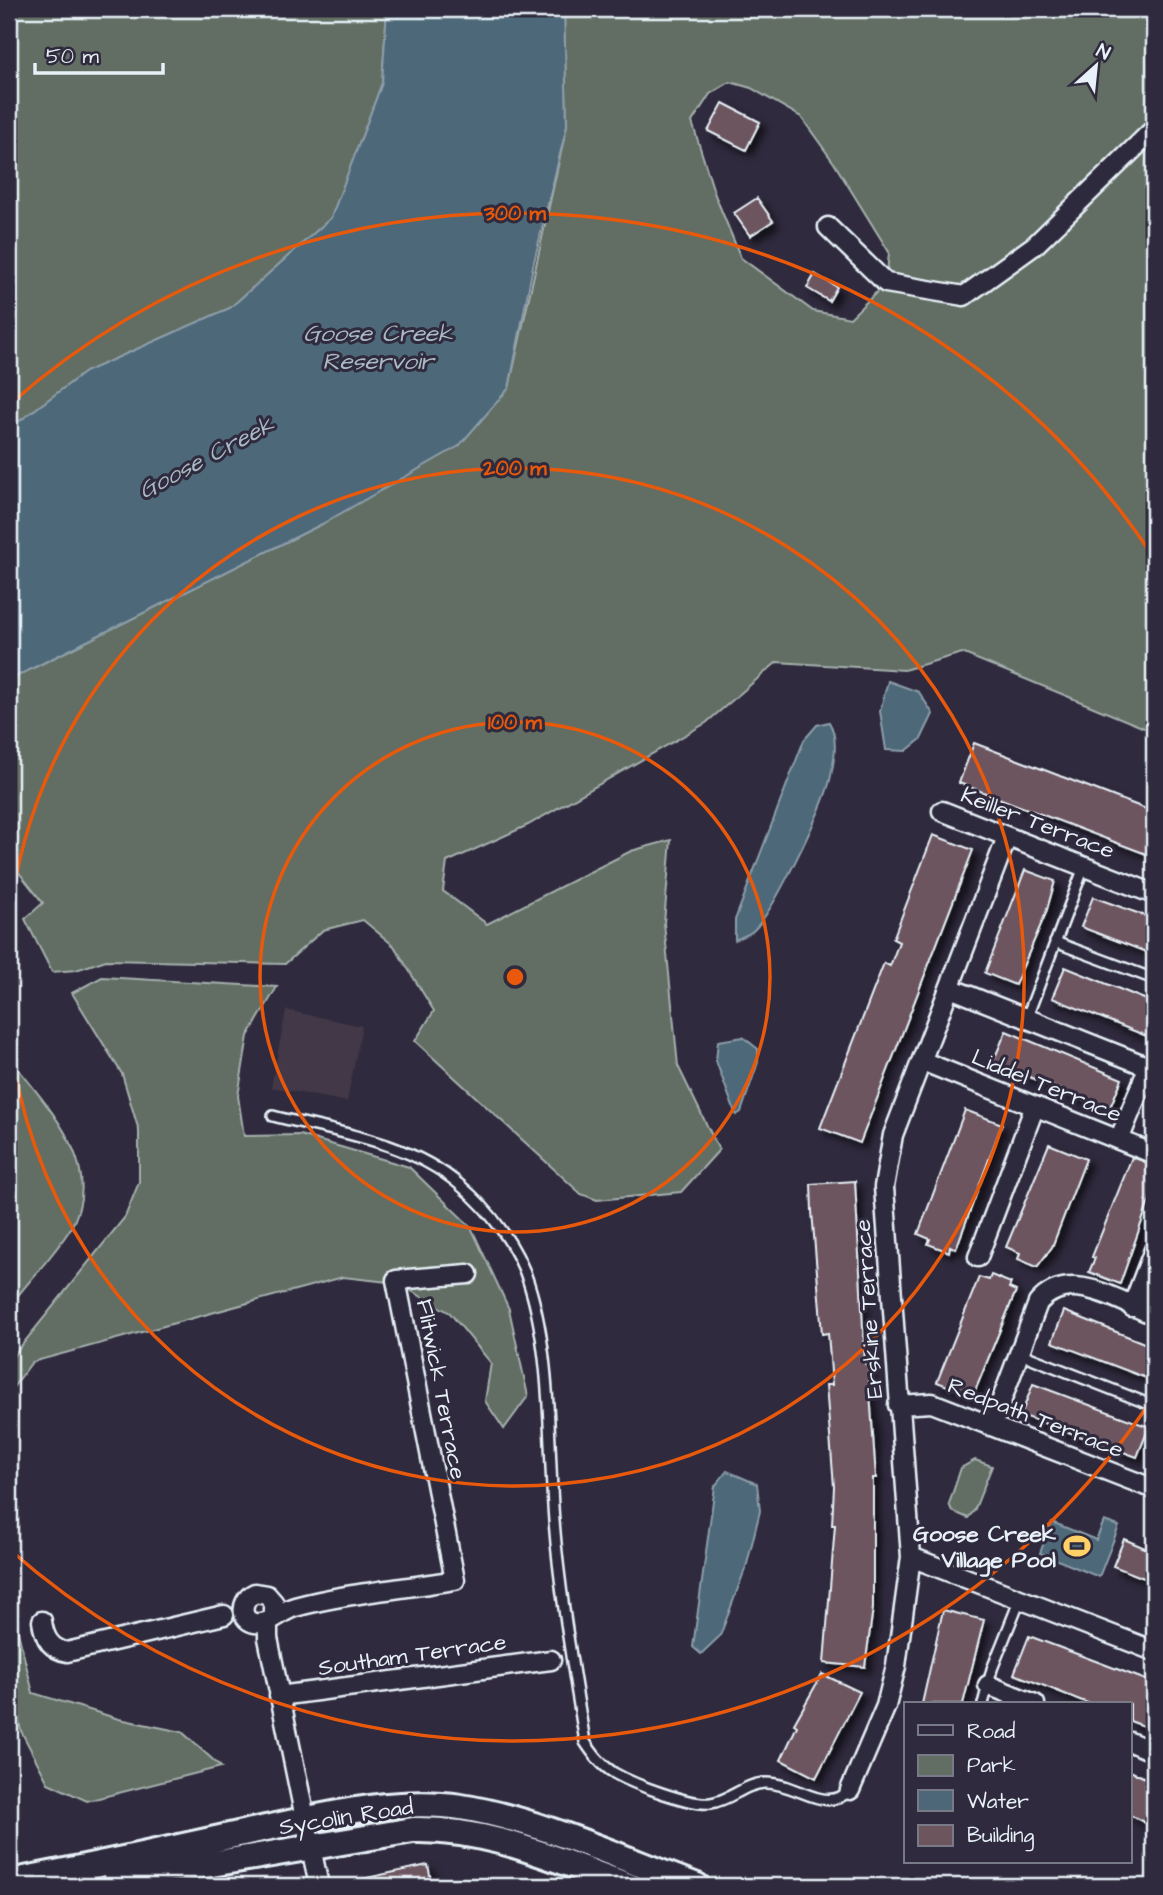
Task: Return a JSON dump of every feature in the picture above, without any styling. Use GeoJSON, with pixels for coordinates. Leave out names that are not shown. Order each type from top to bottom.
{"type":"FeatureCollection","features":[{"type":"Feature","properties":{"kind":"main road","name":"Sycolin Road"},"geometry":{"type":"LineString","coordinates":[[19,1880],[303,1820],[409,1804],[463,1807],[516,1821],[697,1886]]}},
{"type":"Feature","properties":{"kind":"main road","name":"Sycolin Road"},"geometry":{"type":"LineString","coordinates":[[19,1880],[200,1866],[413,1830],[445,1829],[477,1833],[579,1878],[629,1886]]}},
{"type":"Feature","properties":{"kind":"street"},"geometry":{"type":"LineString","coordinates":[[828,227],[886,283],[964,296],[1035,245],[1154,129]]}},
{"type":"Feature","properties":{"kind":"street","name":"Keiller Terrace"},"geometry":{"type":"LineString","coordinates":[[942,811],[1154,894]]}},
{"type":"Feature","properties":{"kind":"street","name":"Erskine Terrace"},"geometry":{"type":"LineString","coordinates":[[850,1790],[886,1706],[896,1666],[911,1557],[884,1187],[893,1135],[1007,837]]}},
{"type":"Feature","properties":{"kind":"street"},"geometry":{"type":"LineString","coordinates":[[950,988],[1152,1068],[1119,1140]]}},
{"type":"Feature","properties":{"kind":"street","name":"Liddel Terrace"},"geometry":{"type":"LineString","coordinates":[[922,1061],[1154,1154]]}},
{"type":"Feature","properties":{"kind":"street"},"geometry":{"type":"LineString","coordinates":[[978,1257],[1035,1106]]}},
{"type":"Feature","properties":{"kind":"street"},"geometry":{"type":"LineString","coordinates":[[1132,1307],[1154,1250]]}},
{"type":"Feature","properties":{"kind":"street","name":"Flitwick Terrace"},"geometry":{"type":"LineString","coordinates":[[262,1618],[293,1607],[455,1580],[396,1280],[468,1273]]}},
{"type":"Feature","properties":{"kind":"street"},"geometry":{"type":"LineString","coordinates":[[992,1426],[1038,1303],[1046,1293],[1061,1286],[1076,1285],[1154,1315]]}},
{"type":"Feature","properties":{"kind":"street","name":"Redpath Terrace"},"geometry":{"type":"LineString","coordinates":[[898,1405],[932,1403],[1154,1487]]}},
{"type":"Feature","properties":{"kind":"street"},"geometry":{"type":"LineString","coordinates":[[911,1557],[1154,1651]]}},
{"type":"Feature","properties":{"kind":"street"},"geometry":{"type":"LineString","coordinates":[[42,1621],[43,1631],[52,1647],[67,1652],[224,1615],[262,1618],[319,1886]]}},
{"type":"Feature","properties":{"kind":"street","name":"Southam Terrace"},"geometry":{"type":"LineString","coordinates":[[279,1696],[551,1660]]}},
{"type":"Feature","properties":{"kind":"street"},"geometry":{"type":"LineString","coordinates":[[988,1685],[1030,1702]]}},
{"type":"Feature","properties":{"kind":"street"},"geometry":{"type":"LineString","coordinates":[[1132,1743],[1154,1752]]}},
{"type":"Feature","properties":{"kind":"lane"},"geometry":{"type":"LineString","coordinates":[[1027,1017],[1084,867]]}},
{"type":"Feature","properties":{"kind":"lane"},"geometry":{"type":"LineString","coordinates":[[1055,942],[1154,979]]}},
{"type":"Feature","properties":{"kind":"lane"},"geometry":{"type":"LineString","coordinates":[[273,1116],[373,1141],[415,1156],[460,1185],[492,1219],[514,1250],[529,1283],[541,1338],[562,1598],[585,1742],[596,1759],[614,1773],[698,1804],[715,1803],[745,1787],[765,1783],[791,1787],[828,1802],[840,1800],[850,1790]]}},
{"type":"Feature","properties":{"kind":"lane"},"geometry":{"type":"LineString","coordinates":[[1019,1353],[1154,1406]]}},
{"type":"Feature","properties":{"kind":"lane"},"geometry":{"type":"LineString","coordinates":[[984,1702],[1020,1599]]}},
{"type":"Feature","properties":{"kind":"shaded area"},"geometry":{"type":"Polygon","coordinates":[[[286,1010],[362,1026],[347,1102],[271,1087],[286,1010]]]}},
{"type":"Feature","properties":{"kind":"green space"},"geometry":{"type":"Polygon","coordinates":[[[9,9],[387,9],[382,83],[331,218],[230,308],[85,372],[9,429],[9,9]]]}},
{"type":"Feature","properties":{"kind":"green space"},"geometry":{"type":"Polygon","coordinates":[[[564,9],[1154,9],[1154,732],[962,653],[904,670],[777,662],[706,723],[528,825],[447,862],[443,891],[487,924],[631,851],[671,840],[664,923],[678,1066],[719,1150],[681,1192],[597,1200],[581,1194],[415,1041],[434,1011],[394,946],[363,920],[323,930],[285,964],[106,960],[76,970],[52,972],[25,919],[43,903],[9,860],[9,680],[322,524],[509,388],[567,125],[564,9]],[[730,82],[710,94],[692,122],[715,195],[741,258],[813,311],[850,318],[886,283],[889,252],[834,163],[801,117],[751,88],[730,82]]]}},
{"type":"Feature","properties":{"kind":"green space"},"geometry":{"type":"Polygon","coordinates":[[[102,977],[277,987],[248,1036],[238,1096],[244,1136],[300,1135],[409,1167],[471,1227],[509,1309],[528,1396],[504,1429],[485,1401],[491,1363],[450,1313],[397,1283],[343,1277],[32,1362],[9,1393],[9,1361],[125,1217],[139,1182],[139,1131],[122,1074],[72,993],[102,977]]]}},
{"type":"Feature","properties":{"kind":"green space"},"geometry":{"type":"Polygon","coordinates":[[[9,1057],[55,1116],[68,1138],[82,1183],[79,1207],[69,1231],[9,1307],[9,1057]]]}},
{"type":"Feature","properties":{"kind":"green space"},"geometry":{"type":"Polygon","coordinates":[[[975,1460],[992,1466],[974,1511],[968,1518],[952,1511],[949,1504],[961,1468],[975,1460]]]}},
{"type":"Feature","properties":{"kind":"green space"},"geometry":{"type":"Polygon","coordinates":[[[9,1596],[33,1693],[119,1719],[182,1732],[221,1767],[87,1801],[48,1783],[21,1731],[9,1678],[9,1596]]]}},
{"type":"Feature","properties":{"kind":"water","name":"Goose Creek Reservoir"},"geometry":{"type":"Polygon","coordinates":[[[387,9],[564,9],[567,125],[533,266],[509,388],[459,446],[322,524],[9,680],[9,429],[85,372],[230,308],[331,218],[382,83],[387,9]]]}},
{"type":"Feature","properties":{"kind":"water"},"geometry":{"type":"Polygon","coordinates":[[[888,681],[919,692],[933,714],[921,739],[906,751],[886,750],[880,711],[888,681]]]}},
{"type":"Feature","properties":{"kind":"water"},"geometry":{"type":"Polygon","coordinates":[[[829,722],[834,735],[834,758],[826,794],[818,813],[785,882],[763,919],[752,932],[735,940],[735,920],[804,740],[817,725],[829,722]]]}},
{"type":"Feature","properties":{"kind":"water"},"geometry":{"type":"Polygon","coordinates":[[[743,1037],[758,1049],[758,1062],[741,1112],[736,1115],[716,1061],[718,1041],[743,1037]]]}},
{"type":"Feature","properties":{"kind":"water"},"geometry":{"type":"Polygon","coordinates":[[[727,1471],[757,1484],[760,1511],[747,1564],[720,1636],[701,1654],[693,1647],[715,1486],[727,1471]]]}},
{"type":"Feature","properties":{"kind":"water","name":"Goose Creek Village Pool"},"geometry":{"type":"Polygon","coordinates":[[[1104,1521],[1119,1526],[1099,1577],[1040,1553],[1052,1522],[1096,1540],[1104,1521]]]}},
{"type":"Feature","properties":{"kind":"building"},"geometry":{"type":"Polygon","coordinates":[[[723,103],[760,122],[746,150],[708,131],[723,103]]]}},
{"type":"Feature","properties":{"kind":"building"},"geometry":{"type":"Polygon","coordinates":[[[757,198],[773,221],[750,236],[734,213],[757,198]]]}},
{"type":"Feature","properties":{"kind":"building"},"geometry":{"type":"Polygon","coordinates":[[[815,274],[837,287],[829,301],[807,288],[815,274]]]}},
{"type":"Feature","properties":{"kind":"building"},"geometry":{"type":"Polygon","coordinates":[[[974,743],[1154,812],[1154,857],[959,783],[974,743]]]}},
{"type":"Feature","properties":{"kind":"building"},"geometry":{"type":"Polygon","coordinates":[[[933,835],[973,850],[860,1143],[820,1128],[884,963],[890,966],[899,942],[893,939],[933,835]]]}},
{"type":"Feature","properties":{"kind":"building"},"geometry":{"type":"Polygon","coordinates":[[[1025,870],[1055,881],[1046,913],[1015,985],[985,973],[1025,870]]]}},
{"type":"Feature","properties":{"kind":"building"},"geometry":{"type":"Polygon","coordinates":[[[1093,897],[1154,919],[1154,955],[1081,927],[1093,897]]]}},
{"type":"Feature","properties":{"kind":"building"},"geometry":{"type":"Polygon","coordinates":[[[1065,967],[1154,1003],[1154,1039],[1052,998],[1065,967]]]}},
{"type":"Feature","properties":{"kind":"building"},"geometry":{"type":"Polygon","coordinates":[[[1006,1031],[1122,1079],[1109,1110],[993,1062],[1006,1031]]]}},
{"type":"Feature","properties":{"kind":"building"},"geometry":{"type":"Polygon","coordinates":[[[965,1110],[1002,1124],[956,1249],[950,1246],[949,1252],[928,1244],[930,1239],[918,1234],[965,1110]]]}},
{"type":"Feature","properties":{"kind":"building"},"geometry":{"type":"Polygon","coordinates":[[[1049,1144],[1086,1159],[1052,1247],[1037,1267],[1018,1259],[1020,1253],[1006,1247],[1049,1144]]]}},
{"type":"Feature","properties":{"kind":"building"},"geometry":{"type":"Polygon","coordinates":[[[1132,1157],[1154,1165],[1154,1187],[1120,1284],[1089,1272],[1095,1258],[1092,1257],[1132,1157]]]}},
{"type":"Feature","properties":{"kind":"building"},"geometry":{"type":"Polygon","coordinates":[[[855,1181],[865,1364],[868,1364],[876,1478],[873,1478],[873,1608],[865,1667],[824,1663],[835,1525],[832,1525],[834,1487],[826,1385],[832,1385],[828,1333],[822,1334],[811,1184],[855,1181]]]}},
{"type":"Feature","properties":{"kind":"building"},"geometry":{"type":"Polygon","coordinates":[[[991,1275],[1011,1283],[1009,1288],[1016,1291],[973,1396],[937,1382],[979,1277],[989,1280],[991,1275]]]}},
{"type":"Feature","properties":{"kind":"building"},"geometry":{"type":"Polygon","coordinates":[[[1064,1311],[1154,1347],[1154,1381],[1052,1342],[1064,1311]]]}},
{"type":"Feature","properties":{"kind":"building"},"geometry":{"type":"Polygon","coordinates":[[[1033,1384],[1149,1427],[1137,1457],[1021,1415],[1033,1384]]]}},
{"type":"Feature","properties":{"kind":"building"},"geometry":{"type":"Polygon","coordinates":[[[1124,1539],[1154,1552],[1154,1563],[1144,1578],[1113,1566],[1124,1539]]]}},
{"type":"Feature","properties":{"kind":"building"},"geometry":{"type":"Polygon","coordinates":[[[943,1610],[984,1620],[964,1702],[922,1702],[943,1610]]]}},
{"type":"Feature","properties":{"kind":"building"},"geometry":{"type":"Polygon","coordinates":[[[1029,1636],[1154,1683],[1154,1730],[1132,1722],[1132,1702],[1085,1702],[1014,1674],[1029,1636]]]}},
{"type":"Feature","properties":{"kind":"building"},"geometry":{"type":"Polygon","coordinates":[[[822,1674],[860,1692],[816,1778],[781,1760],[797,1726],[794,1724],[822,1674]]]}},
{"type":"Feature","properties":{"kind":"building"},"geometry":{"type":"Polygon","coordinates":[[[1132,1772],[1154,1782],[1154,1818],[1151,1826],[1132,1816],[1132,1772]]]}},
{"type":"Feature","properties":{"kind":"building"},"geometry":{"type":"Polygon","coordinates":[[[428,1865],[432,1886],[357,1886],[357,1880],[428,1865]]]}},
{"type":"Feature","properties":{"kind":"place","name":"Goose Creek Village Pool"},"geometry":{"type":"Point","coordinates":[1077,1546]}},
{"type":"Feature","properties":{"kind":"water label","name":"Goose Creek"},"geometry":{"type":"Point","coordinates":[206,457]}}]}
